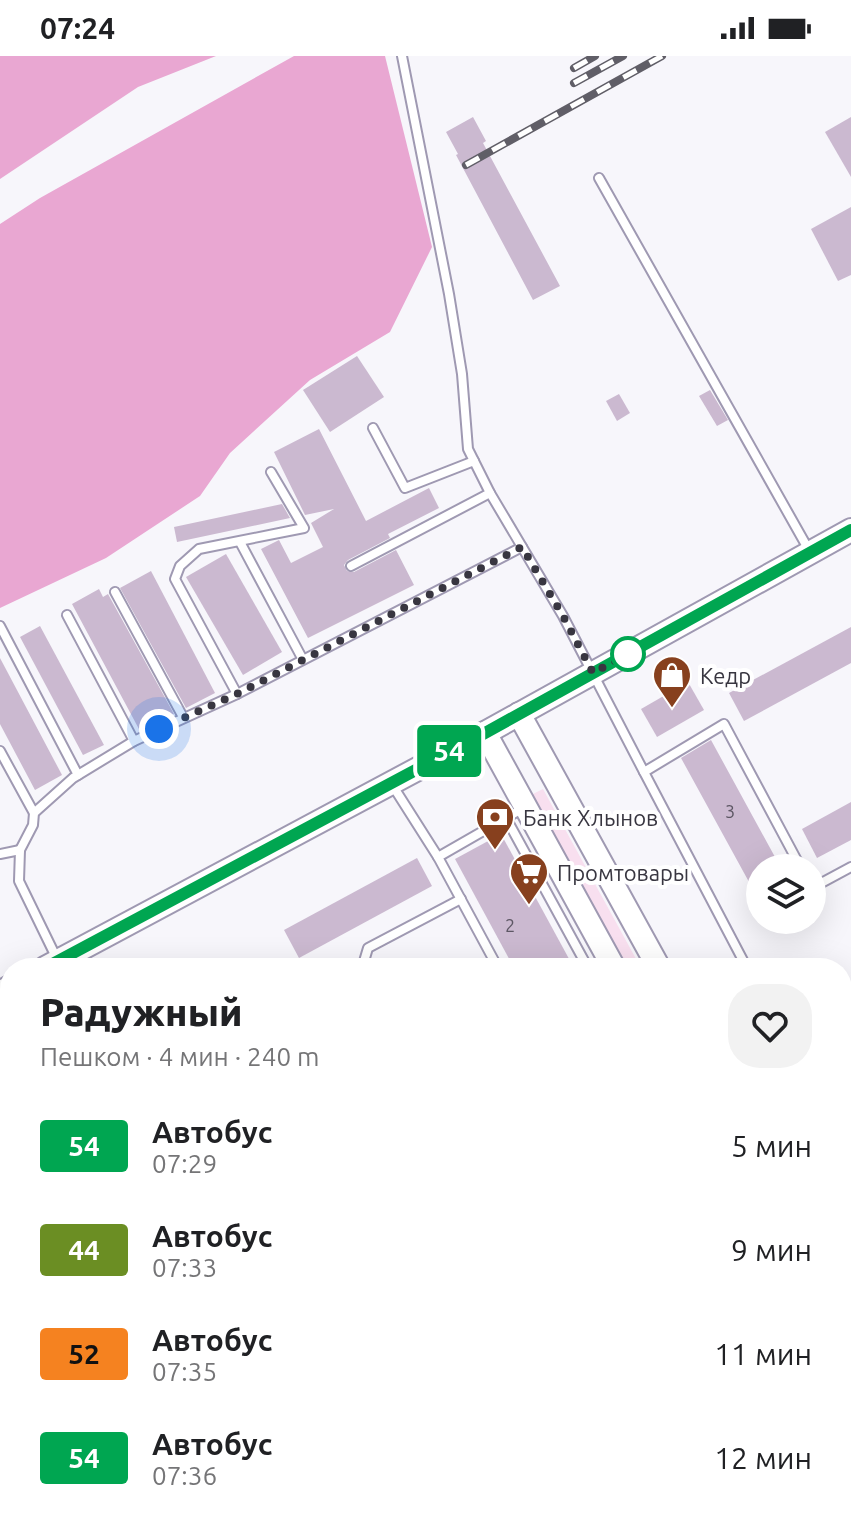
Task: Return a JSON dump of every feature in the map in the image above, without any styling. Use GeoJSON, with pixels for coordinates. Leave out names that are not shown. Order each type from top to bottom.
{"type":"FeatureCollection","features":[{"type":"Feature","properties":{"kind":"street"},"geometry":{"type":"LineString","coordinates":[[65,958],[485,733],[851,530]]}},
{"type":"Feature","properties":{"kind":"street"},"geometry":{"type":"LineString","coordinates":[[519,714],[653,958]]}},
{"type":"Feature","properties":{"kind":"street"},"geometry":{"type":"LineString","coordinates":[[485,733],[516,813],[608,958]]}},
{"type":"Feature","properties":{"kind":"lane"},"geometry":{"type":"LineString","coordinates":[[402,56],[449,294],[462,374],[468,449],[490,493],[563,616],[742,958]]}},
{"type":"Feature","properties":{"kind":"lane"},"geometry":{"type":"LineString","coordinates":[[599,178],[810,553]]}},
{"type":"Feature","properties":{"kind":"lane"},"geometry":{"type":"LineString","coordinates":[[373,428],[405,488],[474,461]]}},
{"type":"Feature","properties":{"kind":"lane"},"geometry":{"type":"LineString","coordinates":[[237,694],[175,579],[180,566],[199,549],[304,528],[271,472]]}},
{"type":"Feature","properties":{"kind":"lane"},"geometry":{"type":"LineString","coordinates":[[351,566],[490,493]]}},
{"type":"Feature","properties":{"kind":"lane"},"geometry":{"type":"LineString","coordinates":[[240,542],[302,658]]}},
{"type":"Feature","properties":{"kind":"lane"},"geometry":{"type":"LineString","coordinates":[[34,813],[78,775],[134,741],[237,694],[522,547]]}},
{"type":"Feature","properties":{"kind":"lane"},"geometry":{"type":"LineString","coordinates":[[115,592],[183,717]]}},
{"type":"Feature","properties":{"kind":"lane"},"geometry":{"type":"LineString","coordinates":[[67,615],[134,741]]}},
{"type":"Feature","properties":{"kind":"lane"},"geometry":{"type":"LineString","coordinates":[[0,626],[78,775]]}},
{"type":"Feature","properties":{"kind":"lane"},"geometry":{"type":"LineString","coordinates":[[644,772],[724,724],[794,854]]}},
{"type":"Feature","properties":{"kind":"lane"},"geometry":{"type":"LineString","coordinates":[[0,751],[34,813],[33,825],[20,850],[19,881],[49,958]]}},
{"type":"Feature","properties":{"kind":"lane"},"geometry":{"type":"LineString","coordinates":[[391,782],[438,857],[493,958]]}},
{"type":"Feature","properties":{"kind":"lane"},"geometry":{"type":"LineString","coordinates":[[438,857],[516,813],[583,958]]}},
{"type":"Feature","properties":{"kind":"lane"},"geometry":{"type":"LineString","coordinates":[[0,854],[20,850]]}},
{"type":"Feature","properties":{"kind":"lane"},"geometry":{"type":"LineString","coordinates":[[826,880],[851,867]]}},
{"type":"Feature","properties":{"kind":"lane"},"geometry":{"type":"LineString","coordinates":[[365,958],[368,948],[461,899]]}},
{"type":"Feature","properties":{"kind":"shaded area"},"geometry":{"type":"Polygon","coordinates":[[[0,56],[216,56],[138,87],[0,179],[0,56]]]}},
{"type":"Feature","properties":{"kind":"shaded area"},"geometry":{"type":"Polygon","coordinates":[[[294,56],[385,56],[432,247],[390,332],[310,380],[230,453],[200,496],[106,558],[0,608],[0,224],[40,198],[294,56]]]}},
{"type":"Feature","properties":{"kind":"shaded area"},"geometry":{"type":"Polygon","coordinates":[[[543,789],[636,958],[618,958],[529,796],[543,789]]]}},
{"type":"Feature","properties":{"kind":"building"},"geometry":{"type":"Polygon","coordinates":[[[473,117],[486,141],[483,143],[560,286],[533,300],[446,132],[473,117]]]}},
{"type":"Feature","properties":{"kind":"building"},"geometry":{"type":"Polygon","coordinates":[[[851,117],[851,177],[825,132],[851,117]]]}},
{"type":"Feature","properties":{"kind":"building"},"geometry":{"type":"Polygon","coordinates":[[[851,207],[851,275],[838,281],[811,229],[851,207]]]}},
{"type":"Feature","properties":{"kind":"building"},"geometry":{"type":"Polygon","coordinates":[[[357,356],[384,397],[330,432],[303,390],[357,356]]]}},
{"type":"Feature","properties":{"kind":"building"},"geometry":{"type":"Polygon","coordinates":[[[710,390],[728,420],[717,426],[699,396],[710,390]]]}},
{"type":"Feature","properties":{"kind":"building"},"geometry":{"type":"Polygon","coordinates":[[[619,394],[630,413],[617,421],[606,401],[619,394]]]}},
{"type":"Feature","properties":{"kind":"building"},"geometry":{"type":"Polygon","coordinates":[[[319,429],[366,521],[429,488],[439,508],[388,534],[390,538],[344,565],[347,571],[354,572],[396,550],[414,585],[308,638],[261,549],[279,540],[291,563],[323,547],[311,523],[334,509],[305,515],[274,452],[319,429]]]}},
{"type":"Feature","properties":{"kind":"building"},"geometry":{"type":"Polygon","coordinates":[[[282,504],[290,518],[177,542],[174,527],[282,504]]]}},
{"type":"Feature","properties":{"kind":"building"},"geometry":{"type":"Polygon","coordinates":[[[226,554],[282,652],[243,675],[186,577],[226,554]]]}},
{"type":"Feature","properties":{"kind":"building"},"geometry":{"type":"Polygon","coordinates":[[[151,571],[215,693],[186,708],[120,588],[151,571]]]}},
{"type":"Feature","properties":{"kind":"building"},"geometry":{"type":"Polygon","coordinates":[[[99,589],[103,597],[108,594],[174,714],[140,731],[72,604],[99,589]]]}},
{"type":"Feature","properties":{"kind":"building"},"geometry":{"type":"Polygon","coordinates":[[[40,626],[104,745],[83,755],[20,637],[40,626]]]}},
{"type":"Feature","properties":{"kind":"building"},"geometry":{"type":"Polygon","coordinates":[[[851,627],[851,663],[744,721],[729,693],[851,627]]]}},
{"type":"Feature","properties":{"kind":"building"},"geometry":{"type":"Polygon","coordinates":[[[0,658],[62,775],[35,790],[0,724],[0,658]]]}},
{"type":"Feature","properties":{"kind":"building","name":"Кедр"},"geometry":{"type":"Polygon","coordinates":[[[688,682],[704,710],[657,737],[641,709],[688,682]]]}},
{"type":"Feature","properties":{"kind":"building"},"geometry":{"type":"Polygon","coordinates":[[[711,740],[773,854],[746,854],[746,876],[681,758],[711,740]]]}},
{"type":"Feature","properties":{"kind":"building"},"geometry":{"type":"Polygon","coordinates":[[[851,802],[851,840],[825,854],[815,854],[802,829],[851,802]]]}},
{"type":"Feature","properties":{"kind":"building"},"geometry":{"type":"Polygon","coordinates":[[[501,834],[569,958],[509,958],[455,859],[501,834]]]}},
{"type":"Feature","properties":{"kind":"building"},"geometry":{"type":"Polygon","coordinates":[[[417,858],[432,886],[299,958],[284,930],[417,858]]]}},
{"type":"Feature","properties":{"kind":"railway"},"geometry":{"type":"LineString","coordinates":[[574,68],[595,56]]}},
{"type":"Feature","properties":{"kind":"railway"},"geometry":{"type":"LineString","coordinates":[[574,83],[623,56]]}},
{"type":"Feature","properties":{"kind":"railway"},"geometry":{"type":"LineString","coordinates":[[466,165],[662,56]]}},
{"type":"Feature","properties":{"kind":"bus line","name":"54"},"geometry":{"type":"LineString","coordinates":[[64,958],[485,733],[851,530]]}},
{"type":"Feature","properties":{"kind":"place","name":"Кедр"},"geometry":{"type":"Point","coordinates":[672,709]}},
{"type":"Feature","properties":{"kind":"place","name":"Банк Хлынов"},"geometry":{"type":"Point","coordinates":[495,851]}},
{"type":"Feature","properties":{"kind":"place","name":"Промтовары"},"geometry":{"type":"Point","coordinates":[529,906]}},
{"type":"Feature","properties":{"kind":"route"},"geometry":{"type":"LineString","coordinates":[[159,729],[237,694],[522,547],[593,673],[628,654]]}}]}
